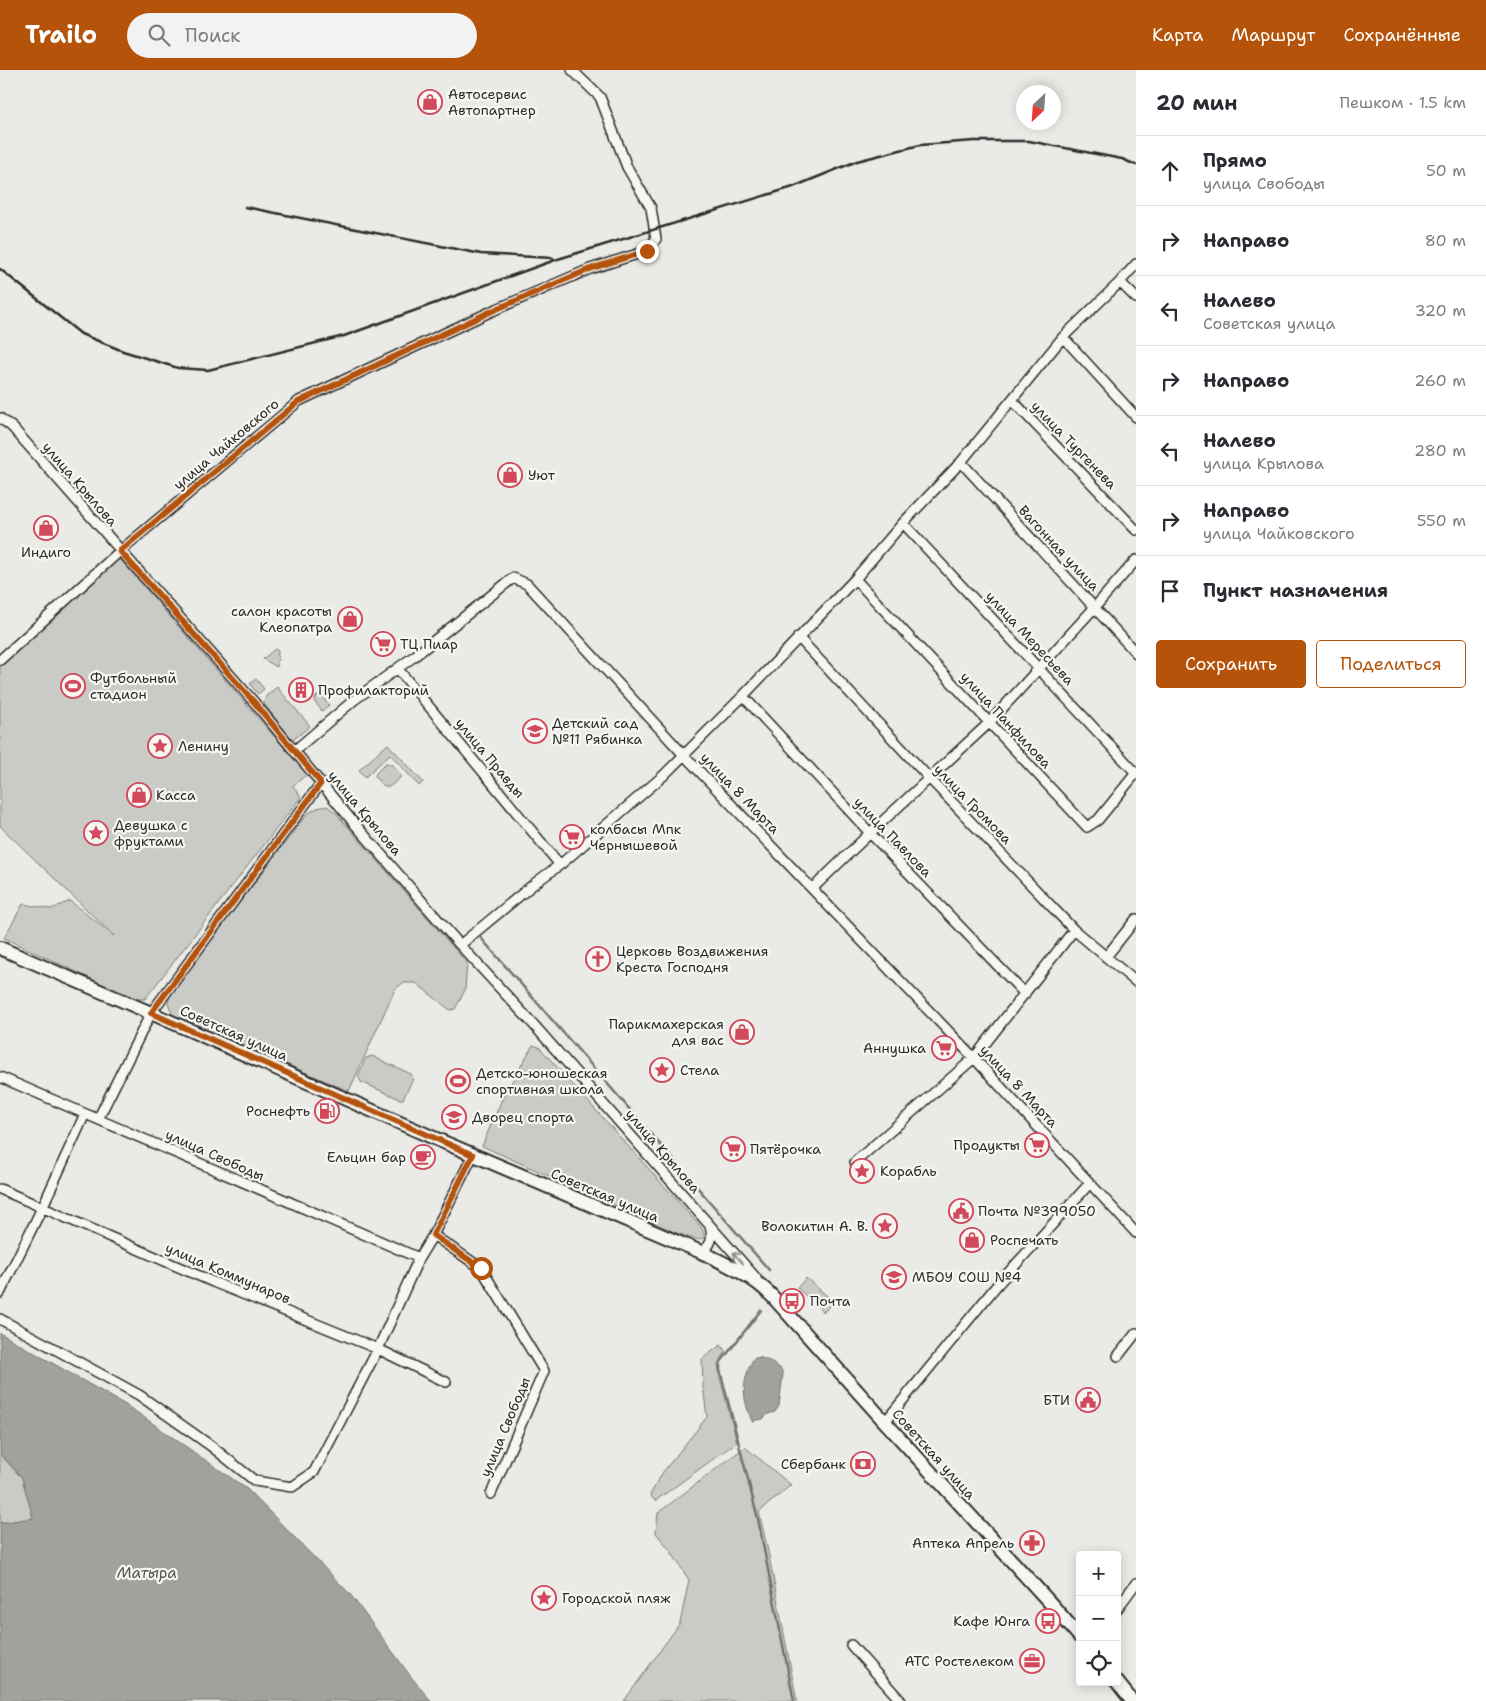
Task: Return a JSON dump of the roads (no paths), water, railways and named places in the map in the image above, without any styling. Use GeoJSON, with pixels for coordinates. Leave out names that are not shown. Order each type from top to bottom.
{"type":"FeatureCollection","features":[{"type":"Feature","properties":{"kind":"main road","name":"Советская улица"},"geometry":{"type":"LineString","coordinates":[[0,948],[473,1155],[701,1252],[735,1269],[766,1290],[1076,1632]]}},
{"type":"Feature","properties":{"kind":"main road"},"geometry":{"type":"LineString","coordinates":[[1120,1686],[1130,1700]]}},
{"type":"Feature","properties":{"kind":"street","name":"улица Чайковского"},"geometry":{"type":"LineString","coordinates":[[0,660],[120,551],[298,402],[501,307],[590,269],[647,251],[656,239],[651,208],[628,167],[600,97],[572,70]]}},
{"type":"Feature","properties":{"kind":"street"},"geometry":{"type":"LineString","coordinates":[[460,945],[535,883],[560,865],[684,755],[855,579],[903,522],[961,462],[1063,337],[1136,264]]}},
{"type":"Feature","properties":{"kind":"street"},"geometry":{"type":"LineString","coordinates":[[1120,282],[1136,298]]}},
{"type":"Feature","properties":{"kind":"street"},"geometry":{"type":"LineString","coordinates":[[1063,337],[1136,418]]}},
{"type":"Feature","properties":{"kind":"street","name":"улица Тургенева"},"geometry":{"type":"LineString","coordinates":[[1012,400],[1136,530]]}},
{"type":"Feature","properties":{"kind":"street","name":"улица Крылова"},"geometry":{"type":"LineString","coordinates":[[0,418],[12,427],[254,702],[460,945],[541,1032],[766,1290]]}},
{"type":"Feature","properties":{"kind":"street","name":"Вагонная улица"},"geometry":{"type":"LineString","coordinates":[[961,462],[1136,653]]}},
{"type":"Feature","properties":{"kind":"street","name":"улица Мересьева"},"geometry":{"type":"LineString","coordinates":[[903,522],[1136,773]]}},
{"type":"Feature","properties":{"kind":"street"},"geometry":{"type":"LineString","coordinates":[[813,888],[989,723],[1136,560]]}},
{"type":"Feature","properties":{"kind":"street","name":"улица 8 Марта"},"geometry":{"type":"LineString","coordinates":[[294,751],[354,700],[398,669],[513,578],[528,584],[684,755],[974,1058],[1136,1233]]}},
{"type":"Feature","properties":{"kind":"street","name":"улица Панфилова"},"geometry":{"type":"LineString","coordinates":[[855,579],[1087,827],[1098,820],[1136,773]]}},
{"type":"Feature","properties":{"kind":"street","name":"улица Громова"},"geometry":{"type":"LineString","coordinates":[[798,637],[1074,930],[1136,982]]}},
{"type":"Feature","properties":{"kind":"street","name":"улица Правды"},"geometry":{"type":"LineString","coordinates":[[398,669],[560,865]]}},
{"type":"Feature","properties":{"kind":"street","name":"улица Павлова"},"geometry":{"type":"LineString","coordinates":[[742,696],[870,833],[1025,994]]}},
{"type":"Feature","properties":{"kind":"street"},"geometry":{"type":"LineString","coordinates":[[98,1119],[151,1013],[321,783]]}},
{"type":"Feature","properties":{"kind":"street"},"geometry":{"type":"LineString","coordinates":[[1106,957],[1136,919]]}},
{"type":"Feature","properties":{"kind":"street"},"geometry":{"type":"LineString","coordinates":[[855,1162],[974,1058],[1074,930]]}},
{"type":"Feature","properties":{"kind":"street","name":"улица Свободы"},"geometry":{"type":"LineString","coordinates":[[0,1077],[419,1258]]}},
{"type":"Feature","properties":{"kind":"street"},"geometry":{"type":"LineString","coordinates":[[0,1293],[85,1114]]}},
{"type":"Feature","properties":{"kind":"street"},"geometry":{"type":"LineString","coordinates":[[0,1319],[139,1395],[255,1480],[292,1487],[314,1472],[378,1349],[419,1258],[433,1235],[473,1155]]}},
{"type":"Feature","properties":{"kind":"street"},"geometry":{"type":"LineString","coordinates":[[885,1422],[998,1284],[1090,1183]]}},
{"type":"Feature","properties":{"kind":"street","name":"улица Коммунаров"},"geometry":{"type":"LineString","coordinates":[[0,1189],[213,1282],[378,1349],[446,1382]]}},
{"type":"Feature","properties":{"kind":"street"},"geometry":{"type":"LineString","coordinates":[[701,1252],[712,1243],[713,1236],[710,1226]]}},
{"type":"Feature","properties":{"kind":"street","name":"улица Свободы"},"geometry":{"type":"LineString","coordinates":[[433,1235],[481,1268],[544,1371],[492,1494]]}},
{"type":"Feature","properties":{"kind":"street"},"geometry":{"type":"LineString","coordinates":[[1118,1356],[1136,1333]]}},
{"type":"Feature","properties":{"kind":"street"},"geometry":{"type":"LineString","coordinates":[[1121,1604],[1136,1583]]}},
{"type":"Feature","properties":{"kind":"street"},"geometry":{"type":"LineString","coordinates":[[851,1645],[901,1701]]}},
{"type":"Feature","properties":{"kind":"water","name":"Матыра"},"geometry":{"type":"Polygon","coordinates":[[[0,1333],[129,1407],[247,1489],[350,1594],[431,1701],[0,1701],[0,1523],[33,1518],[22,1478],[0,1454],[0,1333]]]}},
{"type":"Feature","properties":{"kind":"water"},"geometry":{"type":"Polygon","coordinates":[[[759,1357],[772,1362],[781,1369],[783,1374],[779,1406],[775,1412],[753,1423],[744,1391],[749,1368],[753,1359],[759,1357]]]}},
{"type":"Feature","properties":{"kind":"waterway"},"geometry":{"type":"LineString","coordinates":[[481,938],[769,1270]]}},
{"type":"Feature","properties":{"kind":"waterway"},"geometry":{"type":"LineString","coordinates":[[761,1310],[720,1363],[720,1370],[758,1519],[794,1701]]}},
{"type":"Feature","properties":{"kind":"railway"},"geometry":{"type":"LineString","coordinates":[[0,269],[81,334],[123,351],[178,368],[208,370],[344,336],[558,259],[793,187],[857,161],[920,145],[974,141],[1029,141],[1122,159],[1136,165]]}},
{"type":"Feature","properties":{"kind":"railway"},"geometry":{"type":"LineString","coordinates":[[245,207],[481,254],[553,258]]}},
{"type":"Feature","properties":{"kind":"place","name":"Автосервис Автопартнер"},"geometry":{"type":"Point","coordinates":[430,102]}},
{"type":"Feature","properties":{"kind":"place","name":"Уют"},"geometry":{"type":"Point","coordinates":[510,475]}},
{"type":"Feature","properties":{"kind":"place","name":"Индиго"},"geometry":{"type":"Point","coordinates":[46,528]}},
{"type":"Feature","properties":{"kind":"place","name":"салон красоты Клеопатра"},"geometry":{"type":"Point","coordinates":[350,619]}},
{"type":"Feature","properties":{"kind":"place","name":"ТЦ Пиар"},"geometry":{"type":"Point","coordinates":[383,644]}},
{"type":"Feature","properties":{"kind":"place","name":"Футбольный стадион"},"geometry":{"type":"Point","coordinates":[73,686]}},
{"type":"Feature","properties":{"kind":"place","name":"Профилакторий"},"geometry":{"type":"Point","coordinates":[301,690]}},
{"type":"Feature","properties":{"kind":"place","name":"Детский сад №11 Рябинка"},"geometry":{"type":"Point","coordinates":[535,731]}},
{"type":"Feature","properties":{"kind":"place","name":"Ленину"},"geometry":{"type":"Point","coordinates":[160,746]}},
{"type":"Feature","properties":{"kind":"place","name":"Касса"},"geometry":{"type":"Point","coordinates":[139,795]}},
{"type":"Feature","properties":{"kind":"place","name":"Девушка с фруктами"},"geometry":{"type":"Point","coordinates":[96,833]}},
{"type":"Feature","properties":{"kind":"place","name":"колбасы Мпк Чернышевой"},"geometry":{"type":"Point","coordinates":[572,837]}},
{"type":"Feature","properties":{"kind":"place","name":"Церковь Воздвижения Креста Господня"},"geometry":{"type":"Point","coordinates":[598,959]}},
{"type":"Feature","properties":{"kind":"place","name":"Парикмахерская для вас"},"geometry":{"type":"Point","coordinates":[742,1032]}},
{"type":"Feature","properties":{"kind":"place","name":"Аннушка"},"geometry":{"type":"Point","coordinates":[944,1048]}},
{"type":"Feature","properties":{"kind":"place","name":"Стела"},"geometry":{"type":"Point","coordinates":[662,1070]}},
{"type":"Feature","properties":{"kind":"place","name":"Детско-юношеская спортивная школа"},"geometry":{"type":"Point","coordinates":[458,1081]}},
{"type":"Feature","properties":{"kind":"place","name":"Роснефть"},"geometry":{"type":"Point","coordinates":[327,1111]}},
{"type":"Feature","properties":{"kind":"place","name":"Дворец спорта"},"geometry":{"type":"Point","coordinates":[454,1117]}},
{"type":"Feature","properties":{"kind":"place","name":"Продукты"},"geometry":{"type":"Point","coordinates":[1037,1145]}},
{"type":"Feature","properties":{"kind":"place","name":"Пятёрочка"},"geometry":{"type":"Point","coordinates":[733,1149]}},
{"type":"Feature","properties":{"kind":"place","name":"Ельцин бар"},"geometry":{"type":"Point","coordinates":[423,1157]}},
{"type":"Feature","properties":{"kind":"place","name":"Корабль"},"geometry":{"type":"Point","coordinates":[862,1171]}},
{"type":"Feature","properties":{"kind":"place","name":"Почта №399050"},"geometry":{"type":"Point","coordinates":[961,1211]}},
{"type":"Feature","properties":{"kind":"place","name":"Волокитин А. В."},"geometry":{"type":"Point","coordinates":[885,1226]}},
{"type":"Feature","properties":{"kind":"place","name":"Роспечать"},"geometry":{"type":"Point","coordinates":[972,1240]}},
{"type":"Feature","properties":{"kind":"place","name":"МБОУ СОШ №4"},"geometry":{"type":"Point","coordinates":[894,1277]}},
{"type":"Feature","properties":{"kind":"place","name":"Почта"},"geometry":{"type":"Point","coordinates":[792,1301]}},
{"type":"Feature","properties":{"kind":"place","name":"БТИ"},"geometry":{"type":"Point","coordinates":[1088,1400]}},
{"type":"Feature","properties":{"kind":"place","name":"Сбербанк"},"geometry":{"type":"Point","coordinates":[863,1464]}},
{"type":"Feature","properties":{"kind":"place","name":"Аптека Апрель"},"geometry":{"type":"Point","coordinates":[1032,1543]}},
{"type":"Feature","properties":{"kind":"place","name":"Городской пляж"},"geometry":{"type":"Point","coordinates":[544,1598]}},
{"type":"Feature","properties":{"kind":"place","name":"Кафе Юнга"},"geometry":{"type":"Point","coordinates":[1048,1621]}},
{"type":"Feature","properties":{"kind":"place","name":"АТС Ростелеком"},"geometry":{"type":"Point","coordinates":[1032,1661]}}]}
